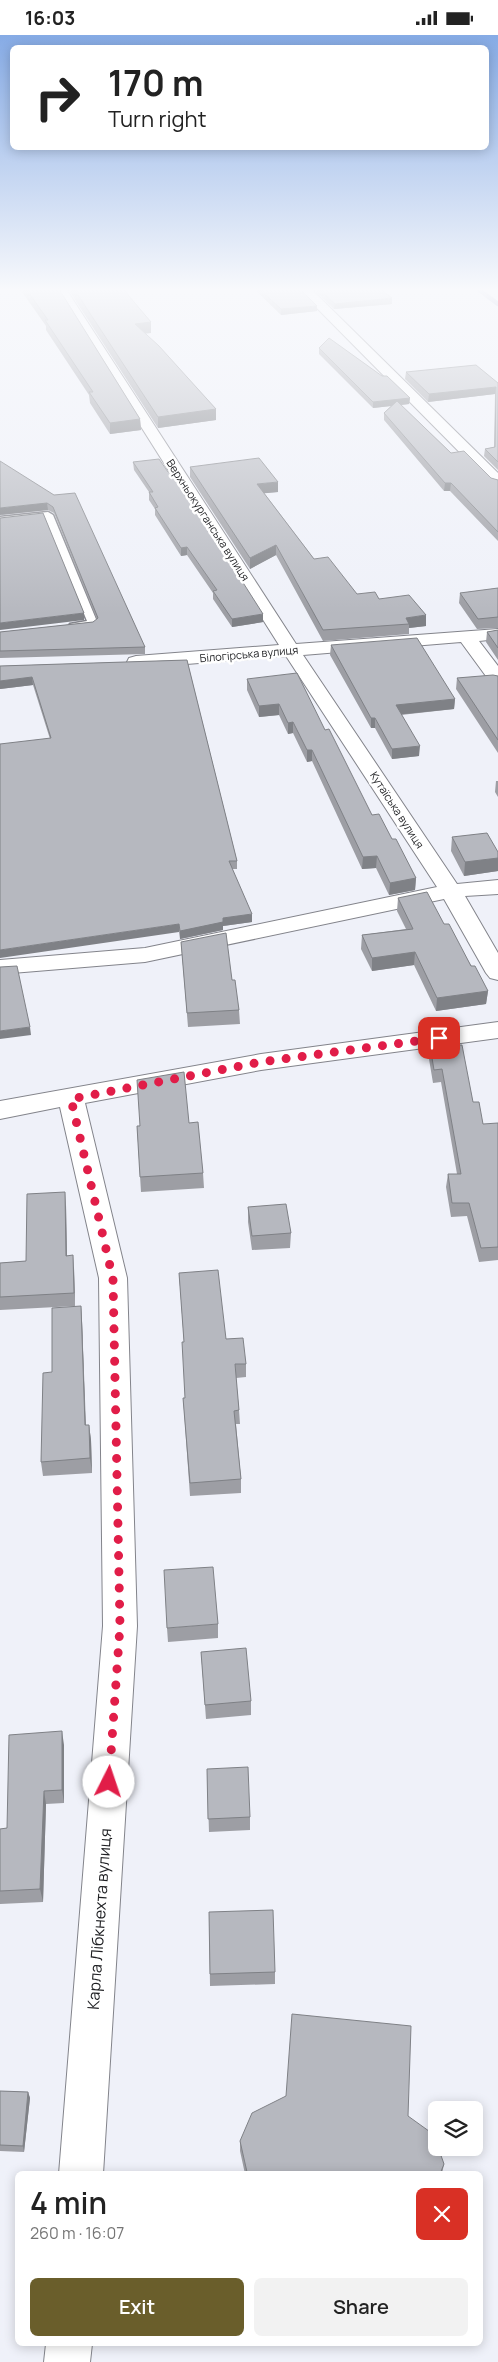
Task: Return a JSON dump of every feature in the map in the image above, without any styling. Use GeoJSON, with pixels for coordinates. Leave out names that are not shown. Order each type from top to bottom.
{"type":"FeatureCollection","features":[{"type":"Feature","properties":{"kind":"street","name":"Верхньокурганська вулиця"},"geometry":{"type":"LineString","coordinates":[[129,398],[291,650]]}},
{"type":"Feature","properties":{"kind":"street"},"geometry":{"type":"LineString","coordinates":[[413,398],[498,482]]}},
{"type":"Feature","properties":{"kind":"street","name":"Білогірська вулиця"},"geometry":{"type":"LineString","coordinates":[[120,662],[170,661],[498,634]]}},
{"type":"Feature","properties":{"kind":"street"},"geometry":{"type":"LineString","coordinates":[[466,636],[498,679]]}},
{"type":"Feature","properties":{"kind":"street","name":"Кутаїська вулиця"},"geometry":{"type":"LineString","coordinates":[[291,650],[451,891],[498,973]]}},
{"type":"Feature","properties":{"kind":"street"},"geometry":{"type":"LineString","coordinates":[[0,967],[145,955],[451,891],[498,887]]}},
{"type":"Feature","properties":{"kind":"street"},"geometry":{"type":"LineString","coordinates":[[0,1110],[71,1099],[261,1062],[498,1029]]}},
{"type":"Feature","properties":{"kind":"street","name":"Карла Лібкнехта вулиця"},"geometry":{"type":"LineString","coordinates":[[71,1099],[113,1279],[120,1626],[81,2171]]}},
{"type":"Feature","properties":{"kind":"street"},"geometry":{"type":"LineString","coordinates":[[67,2362],[69,2346]]}},
{"type":"Feature","properties":{"kind":"lane"},"geometry":{"type":"LineString","coordinates":[[0,520],[48,515],[93,624],[65,627]]}},
{"type":"Feature","properties":{"kind":"building"},"geometry":{"type":"Polygon","coordinates":[[[93,398],[127,398],[140,419],[110,423],[93,398]]]}},
{"type":"Feature","properties":{"kind":"building"},"geometry":{"type":"Polygon","coordinates":[[[145,398],[206,398],[216,409],[158,417],[145,398]]]}},
{"type":"Feature","properties":{"kind":"building"},"geometry":{"type":"Polygon","coordinates":[[[369,398],[410,398],[373,402],[369,398]]]}},
{"type":"Feature","properties":{"kind":"building"},"geometry":{"type":"Polygon","coordinates":[[[496,398],[498,398],[498,462],[485,449],[495,447],[496,398]]]}},
{"type":"Feature","properties":{"kind":"building"},"geometry":{"type":"Polygon","coordinates":[[[397,401],[451,453],[464,451],[491,478],[498,480],[498,532],[451,483],[445,483],[384,413],[397,401]]]}},
{"type":"Feature","properties":{"kind":"building"},"geometry":{"type":"Polygon","coordinates":[[[259,458],[278,482],[257,484],[314,559],[328,557],[357,594],[375,592],[379,599],[409,595],[426,615],[406,618],[409,624],[323,630],[276,545],[250,558],[190,467],[259,458]]]}},
{"type":"Feature","properties":{"kind":"building"},"geometry":{"type":"Polygon","coordinates":[[[159,459],[168,472],[172,471],[263,614],[232,619],[213,591],[217,590],[187,547],[181,548],[155,508],[158,507],[149,492],[153,492],[133,462],[159,459]]]}},
{"type":"Feature","properties":{"kind":"building"},"geometry":{"type":"Polygon","coordinates":[[[0,461],[54,495],[75,493],[145,647],[0,651],[0,632],[93,622],[98,618],[53,507],[47,503],[0,508],[0,461]]]}},
{"type":"Feature","properties":{"kind":"building"},"geometry":{"type":"Polygon","coordinates":[[[43,513],[84,613],[0,623],[0,518],[43,513]]]}},
{"type":"Feature","properties":{"kind":"building"},"geometry":{"type":"Polygon","coordinates":[[[498,588],[498,617],[478,619],[460,593],[498,588]]]}},
{"type":"Feature","properties":{"kind":"building"},"geometry":{"type":"Polygon","coordinates":[[[498,630],[498,648],[487,632],[498,630]]]}},
{"type":"Feature","properties":{"kind":"building"},"geometry":{"type":"Polygon","coordinates":[[[417,638],[455,699],[396,705],[420,746],[392,749],[375,718],[371,718],[331,645],[417,638]]]}},
{"type":"Feature","properties":{"kind":"building"},"geometry":{"type":"Polygon","coordinates":[[[187,660],[237,861],[229,861],[252,914],[223,918],[223,922],[180,931],[179,924],[0,950],[0,744],[51,738],[32,677],[0,681],[0,666],[187,660]]]}},
{"type":"Feature","properties":{"kind":"building"},"geometry":{"type":"Polygon","coordinates":[[[297,673],[325,730],[329,729],[372,815],[379,814],[392,839],[396,839],[416,878],[390,883],[377,856],[363,857],[312,750],[307,750],[293,722],[288,723],[279,704],[259,706],[247,679],[297,673]]]}},
{"type":"Feature","properties":{"kind":"building"},"geometry":{"type":"Polygon","coordinates":[[[498,676],[498,740],[457,678],[498,676]]]}},
{"type":"Feature","properties":{"kind":"building"},"geometry":{"type":"Polygon","coordinates":[[[487,833],[498,852],[498,858],[465,862],[452,837],[487,833]]]}},
{"type":"Feature","properties":{"kind":"building"},"geometry":{"type":"Polygon","coordinates":[[[427,892],[444,924],[449,924],[471,966],[475,966],[488,991],[437,998],[415,952],[372,958],[362,935],[413,929],[398,898],[427,892]]]}},
{"type":"Feature","properties":{"kind":"building"},"geometry":{"type":"Polygon","coordinates":[[[226,933],[232,980],[235,980],[239,1010],[187,1013],[181,942],[226,933]]]}},
{"type":"Feature","properties":{"kind":"building"},"geometry":{"type":"Polygon","coordinates":[[[17,966],[30,1027],[0,1031],[0,967],[17,966]]]}},
{"type":"Feature","properties":{"kind":"building"},"geometry":{"type":"Polygon","coordinates":[[[462,1045],[473,1102],[479,1102],[483,1124],[498,1123],[498,1247],[481,1248],[469,1203],[452,1203],[448,1174],[461,1174],[442,1069],[434,1070],[430,1046],[462,1045]]]}},
{"type":"Feature","properties":{"kind":"building"},"geometry":{"type":"Polygon","coordinates":[[[184,1072],[189,1123],[198,1122],[203,1173],[140,1177],[137,1126],[140,1126],[137,1080],[184,1072]]]}},
{"type":"Feature","properties":{"kind":"building"},"geometry":{"type":"Polygon","coordinates":[[[65,1192],[66,1256],[73,1255],[74,1293],[0,1297],[0,1263],[26,1261],[27,1194],[65,1192]]]}},
{"type":"Feature","properties":{"kind":"building"},"geometry":{"type":"Polygon","coordinates":[[[286,1204],[291,1233],[252,1236],[248,1207],[286,1204]]]}},
{"type":"Feature","properties":{"kind":"building"},"geometry":{"type":"Polygon","coordinates":[[[218,1270],[226,1339],[243,1338],[246,1364],[235,1364],[239,1410],[234,1411],[241,1479],[190,1483],[183,1398],[185,1398],[182,1342],[184,1342],[179,1273],[218,1270]]]}},
{"type":"Feature","properties":{"kind":"building"},"geometry":{"type":"Polygon","coordinates":[[[81,1306],[85,1425],[89,1425],[90,1458],[41,1462],[43,1373],[52,1372],[52,1308],[81,1306]]]}},
{"type":"Feature","properties":{"kind":"building"},"geometry":{"type":"Polygon","coordinates":[[[213,1567],[218,1624],[167,1628],[164,1570],[213,1567]]]}},
{"type":"Feature","properties":{"kind":"building"},"geometry":{"type":"Polygon","coordinates":[[[246,1648],[251,1701],[205,1705],[201,1652],[246,1648]]]}},
{"type":"Feature","properties":{"kind":"building"},"geometry":{"type":"Polygon","coordinates":[[[62,1731],[62,1790],[44,1791],[40,1889],[0,1891],[0,1829],[7,1828],[9,1735],[62,1731]]]}},
{"type":"Feature","properties":{"kind":"building"},"geometry":{"type":"Polygon","coordinates":[[[248,1767],[250,1817],[208,1819],[207,1769],[248,1767]]]}},
{"type":"Feature","properties":{"kind":"building"},"geometry":{"type":"Polygon","coordinates":[[[273,1910],[275,1972],[210,1974],[209,1912],[273,1910]]]}},
{"type":"Feature","properties":{"kind":"building"},"geometry":{"type":"Polygon","coordinates":[[[292,2014],[411,2026],[408,2116],[428,2130],[428,2156],[441,2156],[444,2164],[441,2171],[247,2171],[240,2141],[252,2113],[286,2096],[292,2014]]]}},
{"type":"Feature","properties":{"kind":"building"},"geometry":{"type":"Polygon","coordinates":[[[0,2091],[28,2092],[23,2146],[0,2145],[0,2091]]]}},
{"type":"Feature","properties":{"kind":"route"},"geometry":{"type":"LineString","coordinates":[[109,1782],[120,1626],[113,1279],[71,1099],[261,1062],[439,1038]]}}]}
